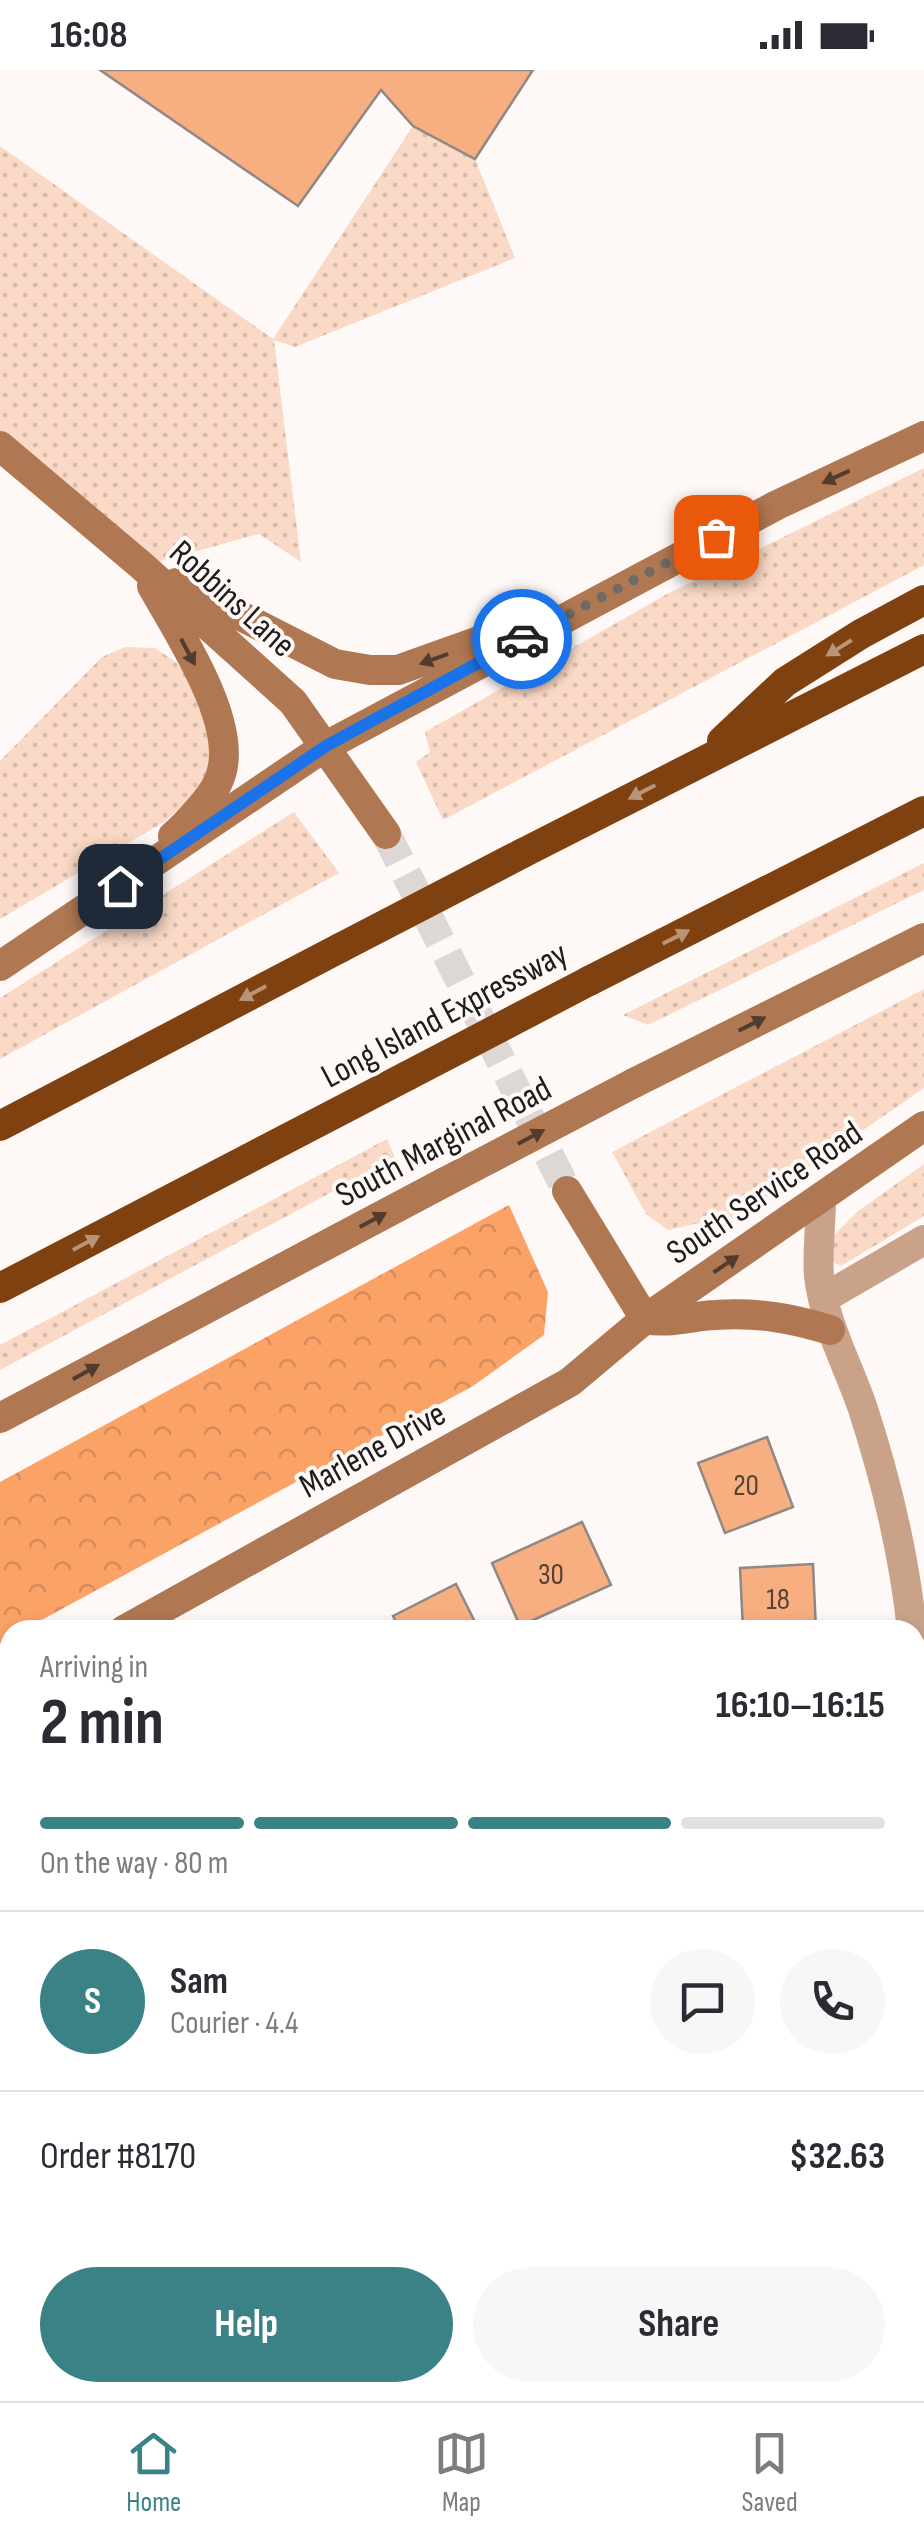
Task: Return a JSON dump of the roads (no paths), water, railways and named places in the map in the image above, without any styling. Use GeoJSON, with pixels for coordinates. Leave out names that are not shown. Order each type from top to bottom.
{"type":"FeatureCollection","features":[{"type":"Feature","properties":{"kind":"highway"},"geometry":{"type":"LineString","coordinates":[[696,765],[785,682],[924,600]]}},
{"type":"Feature","properties":{"kind":"highway"},"geometry":{"type":"LineString","coordinates":[[0,1126],[523,853],[924,650]]}},
{"type":"Feature","properties":{"kind":"highway","name":"Long Island Expressway"},"geometry":{"type":"LineString","coordinates":[[0,1288],[924,811]]}},
{"type":"Feature","properties":{"kind":"street"},"geometry":{"type":"LineString","coordinates":[[0,966],[326,746],[622,585],[924,436]]}},
{"type":"Feature","properties":{"kind":"street","name":"Robbins Lane"},"geometry":{"type":"LineString","coordinates":[[0,446],[142,566],[292,702],[386,834]]}},
{"type":"Feature","properties":{"kind":"street"},"geometry":{"type":"LineString","coordinates":[[142,566],[335,664],[370,670],[398,670],[426,662],[622,585]]}},
{"type":"Feature","properties":{"kind":"street"},"geometry":{"type":"LineString","coordinates":[[60,926],[178,832],[219,782],[225,746],[212,703],[142,566]]}},
{"type":"Feature","properties":{"kind":"street","name":"South Marginal Road"},"geometry":{"type":"LineString","coordinates":[[0,1418],[445,1182],[924,938]]}},
{"type":"Feature","properties":{"kind":"street","name":"South Service Road"},"geometry":{"type":"LineString","coordinates":[[646,1318],[924,1126]]}},
{"type":"Feature","properties":{"kind":"street"},"geometry":{"type":"LineString","coordinates":[[567,1192],[646,1318],[661,1322],[744,1314],[789,1317],[830,1330]]}},
{"type":"Feature","properties":{"kind":"street"},"geometry":{"type":"LineString","coordinates":[[821,1199],[819,1276],[830,1330],[852,1378],[881,1464],[911,1620]]}},
{"type":"Feature","properties":{"kind":"street"},"geometry":{"type":"LineString","coordinates":[[824,1298],[924,1240]]}},
{"type":"Feature","properties":{"kind":"street","name":"Marlene Drive"},"geometry":{"type":"LineString","coordinates":[[142,1620],[570,1382],[646,1318]]}},
{"type":"Feature","properties":{"kind":"tunnel"},"geometry":{"type":"LineString","coordinates":[[386,834],[567,1191]]}}]}
